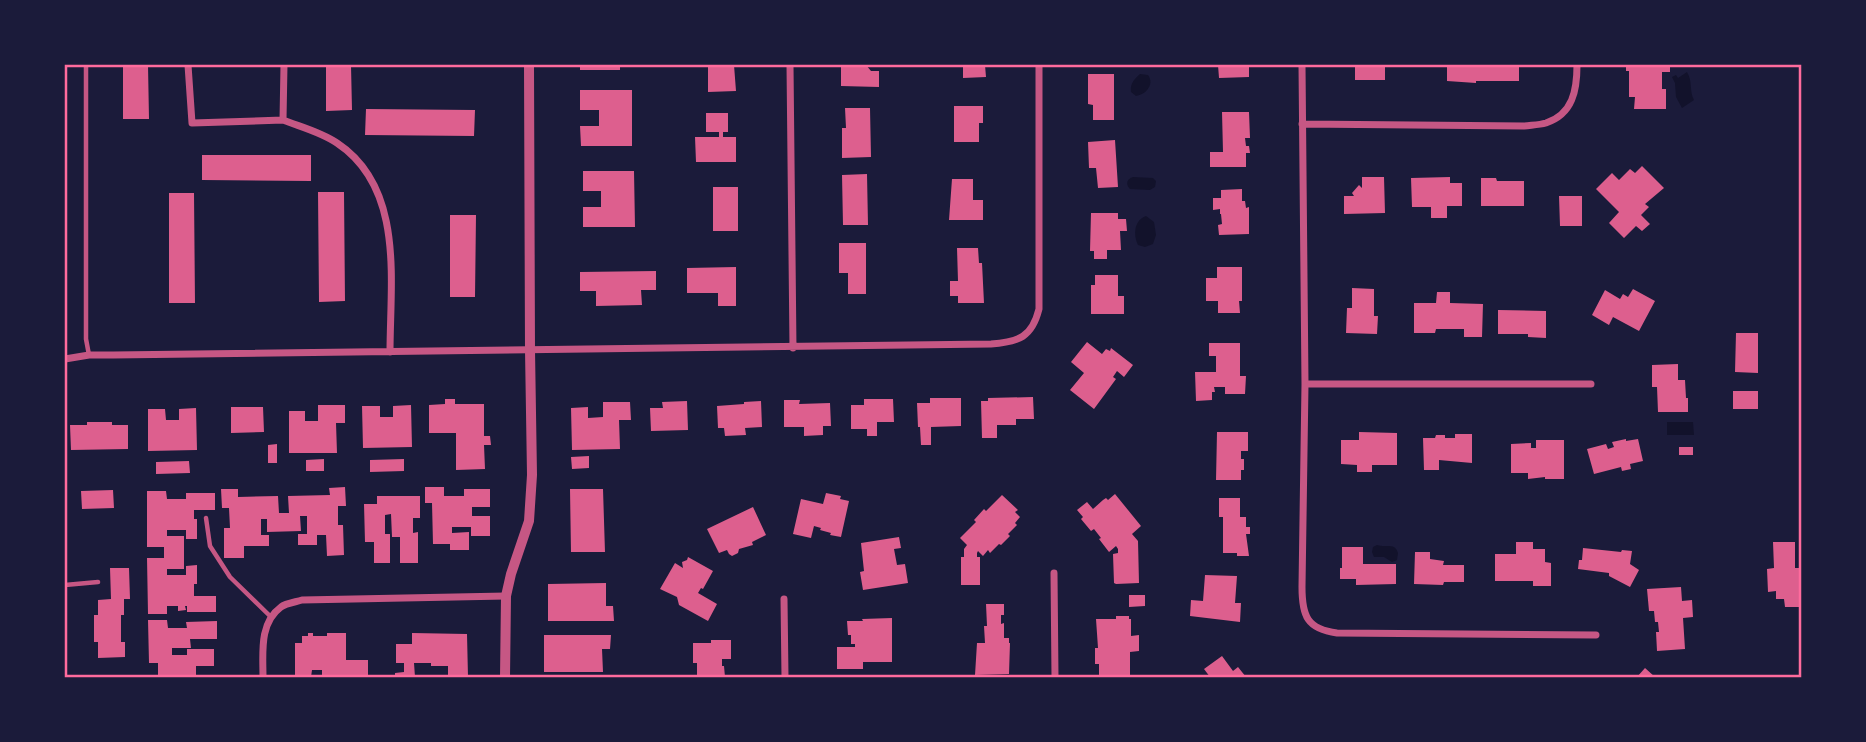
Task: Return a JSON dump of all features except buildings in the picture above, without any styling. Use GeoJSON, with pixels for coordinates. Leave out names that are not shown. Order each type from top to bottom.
{"type":"FeatureCollection","features":[{"type":"Feature","properties":{"kind":"street"},"geometry":{"type":"LineString","coordinates":[[188,65],[192,123],[283,120],[336,142],[362,166],[376,186],[386,216],[390,246],[390,352]]}},
{"type":"Feature","properties":{"kind":"street"},"geometry":{"type":"LineString","coordinates":[[283,120],[285,65]]}},
{"type":"Feature","properties":{"kind":"street"},"geometry":{"type":"LineString","coordinates":[[505,677],[506,596],[529,521],[532,475],[529,65]]}},
{"type":"Feature","properties":{"kind":"street"},"geometry":{"type":"LineString","coordinates":[[790,65],[793,348]]}},
{"type":"Feature","properties":{"kind":"street"},"geometry":{"type":"LineString","coordinates":[[65,359],[89,355],[793,348],[1009,343],[1026,335],[1035,323],[1040,309],[1038,65]]}},
{"type":"Feature","properties":{"kind":"street"},"geometry":{"type":"LineString","coordinates":[[1302,65],[1305,384],[1302,606],[1310,624],[1322,631],[1337,633],[1596,635]]}},
{"type":"Feature","properties":{"kind":"street"},"geometry":{"type":"LineString","coordinates":[[1302,124],[1524,126],[1546,123],[1565,112],[1575,93],[1577,65]]}},
{"type":"Feature","properties":{"kind":"street"},"geometry":{"type":"LineString","coordinates":[[1305,384],[1591,384]]}},
{"type":"Feature","properties":{"kind":"street"},"geometry":{"type":"LineString","coordinates":[[1054,573],[1055,677]]}},
{"type":"Feature","properties":{"kind":"street"},"geometry":{"type":"LineString","coordinates":[[263,677],[263,644],[267,623],[281,607],[302,600],[506,596]]}},
{"type":"Feature","properties":{"kind":"street"},"geometry":{"type":"LineString","coordinates":[[784,598],[785,677]]}},
{"type":"Feature","properties":{"kind":"lane"},"geometry":{"type":"LineString","coordinates":[[86,65],[86,339],[89,355]]}},
{"type":"Feature","properties":{"kind":"lane"},"geometry":{"type":"LineString","coordinates":[[206,518],[210,546],[230,577],[271,618]]}},
{"type":"Feature","properties":{"kind":"lane"},"geometry":{"type":"LineString","coordinates":[[65,584],[98,582]]}},
{"type":"Feature","properties":{"kind":"shaded area"},"geometry":{"type":"Polygon","coordinates":[[[1687,72],[1694,100],[1682,108],[1676,97],[1672,77],[1676,75],[1678,78],[1687,72]]]}},
{"type":"Feature","properties":{"kind":"shaded area"},"geometry":{"type":"Polygon","coordinates":[[[1140,74],[1148,75],[1150,85],[1143,94],[1136,96],[1131,92],[1131,87],[1140,74]]]}},
{"type":"Feature","properties":{"kind":"shaded area"},"geometry":{"type":"Polygon","coordinates":[[[1133,177],[1153,178],[1156,181],[1155,187],[1150,190],[1130,189],[1127,182],[1133,177]]]}},
{"type":"Feature","properties":{"kind":"shaded area"},"geometry":{"type":"Polygon","coordinates":[[[1146,216],[1154,222],[1156,235],[1153,244],[1145,247],[1138,245],[1135,232],[1139,221],[1146,216]]]}},
{"type":"Feature","properties":{"kind":"shaded area"},"geometry":{"type":"Polygon","coordinates":[[[1667,422],[1693,422],[1694,435],[1667,435],[1667,422]]]}},
{"type":"Feature","properties":{"kind":"shaded area"},"geometry":{"type":"Polygon","coordinates":[[[1377,545],[1395,548],[1398,553],[1397,560],[1392,562],[1384,557],[1374,557],[1373,547],[1377,545]]]}}]}
